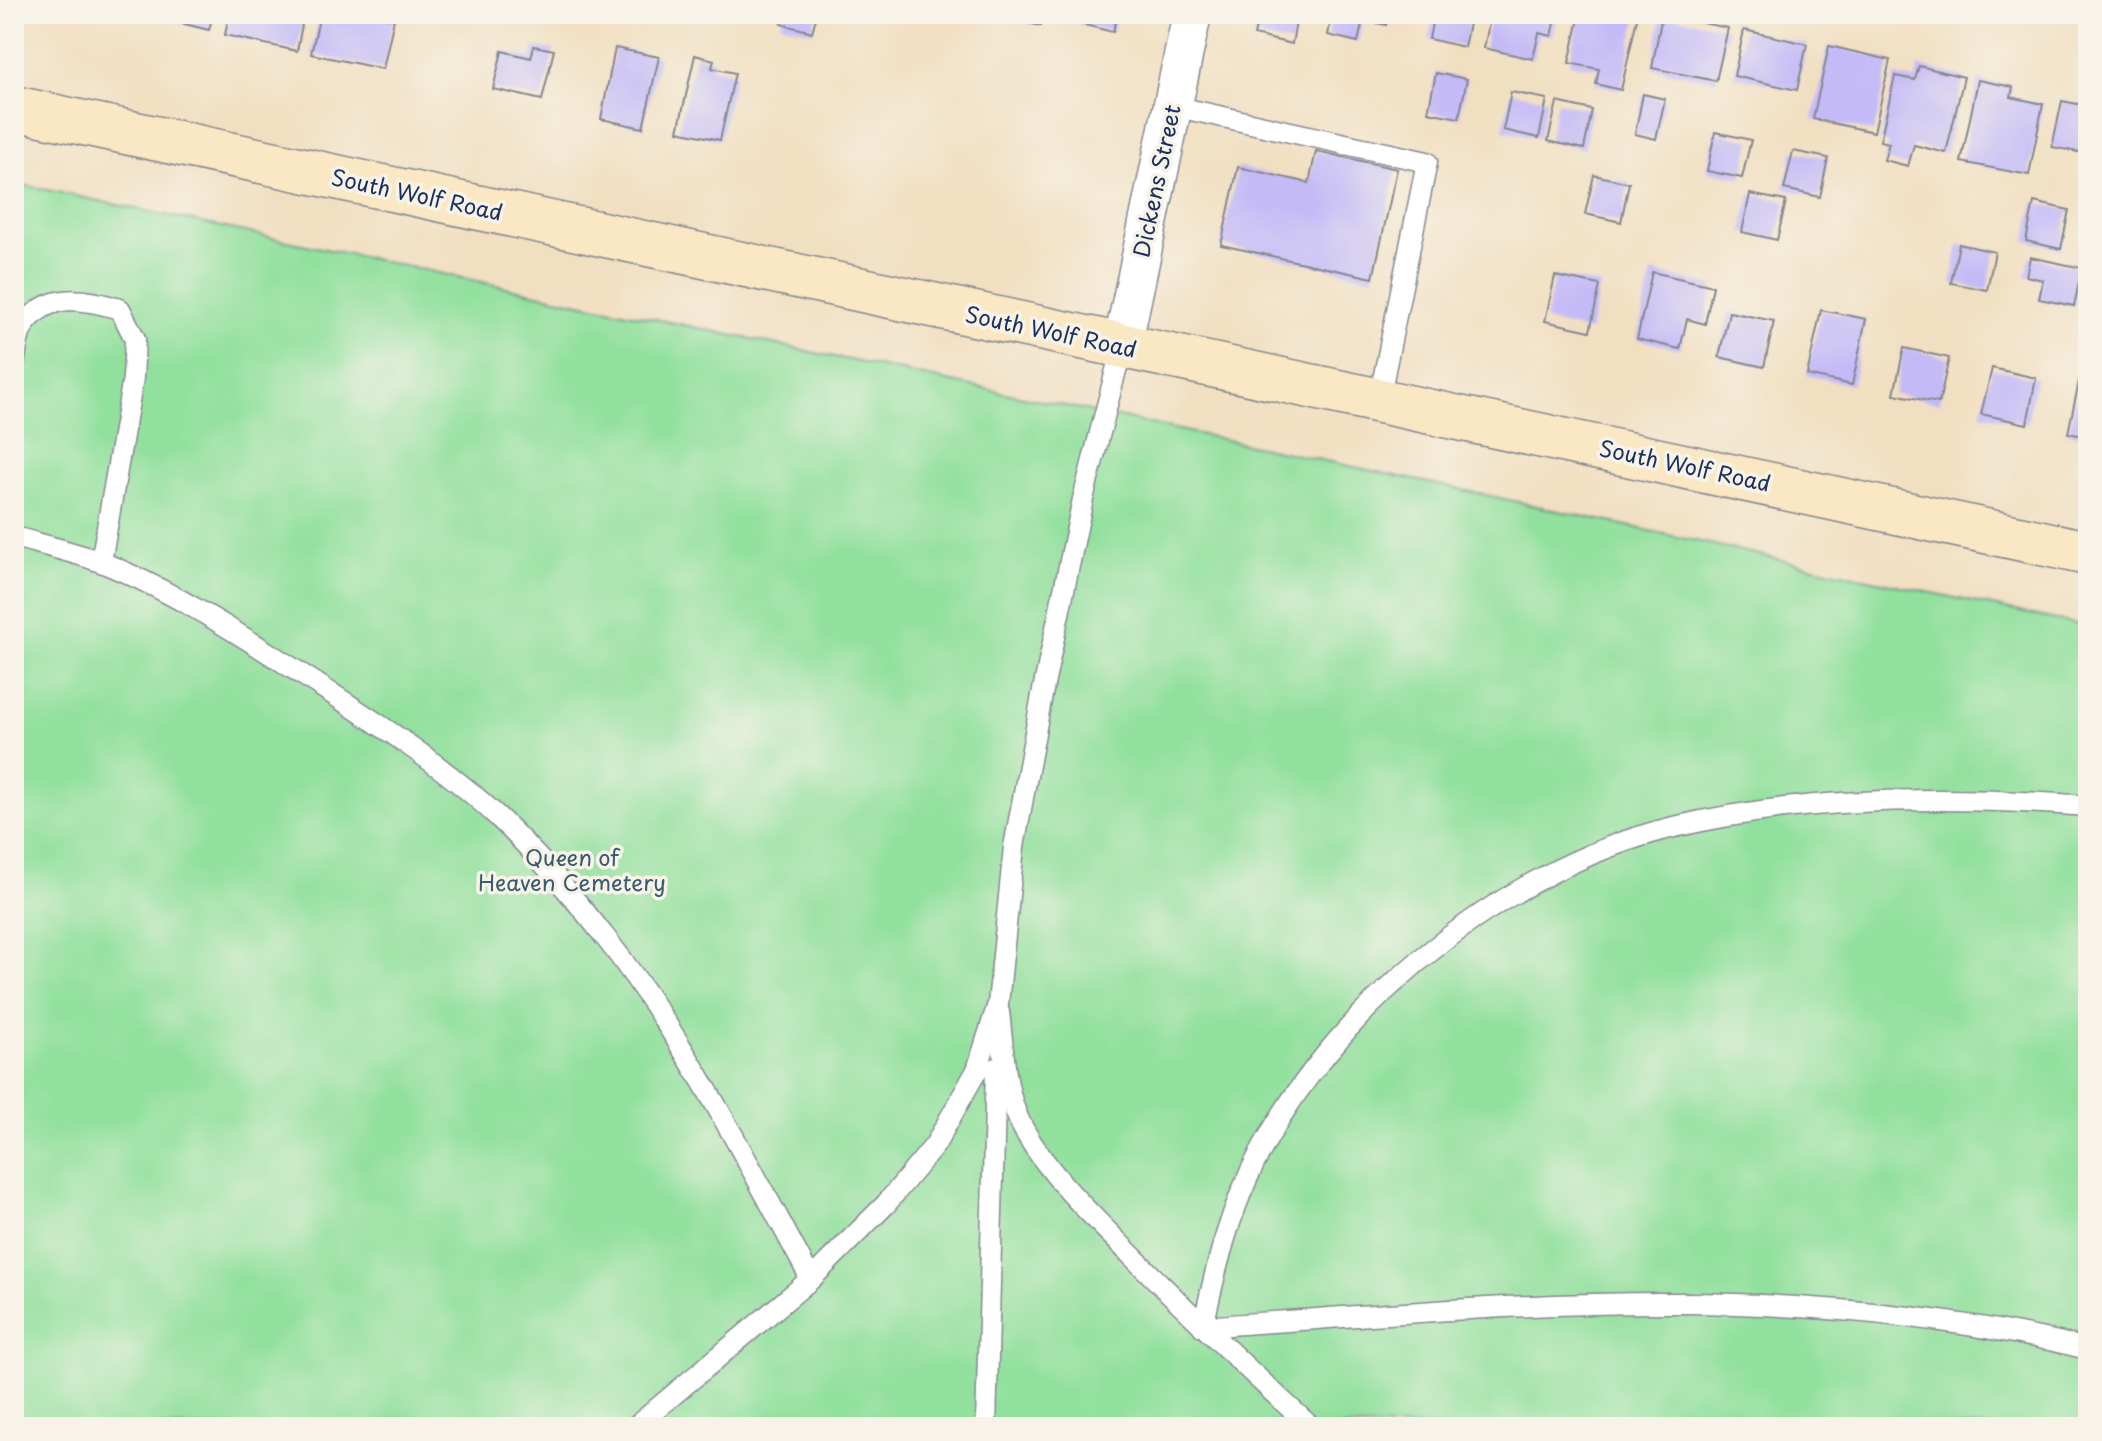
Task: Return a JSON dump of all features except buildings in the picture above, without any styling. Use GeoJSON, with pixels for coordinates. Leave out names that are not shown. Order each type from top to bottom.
{"type":"FeatureCollection","features":[{"type":"Feature","properties":{"kind":"main road","name":"South Wolf Road"},"geometry":{"type":"LineString","coordinates":[[14,108],[2088,553]]}},
{"type":"Feature","properties":{"kind":"street","name":"Dickens Street"},"geometry":{"type":"LineString","coordinates":[[1122,347],[1192,14]]}},
{"type":"Feature","properties":{"kind":"lane"},"geometry":{"type":"LineString","coordinates":[[1173,106],[1427,162],[1379,400]]}},
{"type":"Feature","properties":{"kind":"lane"},"geometry":{"type":"LineString","coordinates":[[14,363],[22,328],[45,306],[78,297],[120,309],[135,339],[133,378],[101,562]]}},
{"type":"Feature","properties":{"kind":"lane"},"geometry":{"type":"LineString","coordinates":[[986,1427],[998,1004],[1014,847],[1083,499],[1122,347]]}},
{"type":"Feature","properties":{"kind":"lane"},"geometry":{"type":"LineString","coordinates":[[14,537],[101,562],[170,595],[245,638],[382,727],[445,772],[496,815],[543,863],[606,938],[664,1021],[739,1146],[811,1279]]}},
{"type":"Feature","properties":{"kind":"lane"},"geometry":{"type":"LineString","coordinates":[[1203,1327],[1219,1256],[1242,1192],[1285,1109],[1346,1032],[1404,974],[1469,921],[1608,848],[1671,828],[1731,815],[1875,802],[2088,806]]}},
{"type":"Feature","properties":{"kind":"lane"},"geometry":{"type":"LineString","coordinates":[[635,1427],[811,1279],[886,1204],[935,1145],[977,1070],[998,1004]]}},
{"type":"Feature","properties":{"kind":"lane"},"geometry":{"type":"LineString","coordinates":[[998,1004],[1009,1091],[1023,1129],[1086,1209],[1203,1327],[1311,1427]]}},
{"type":"Feature","properties":{"kind":"lane"},"geometry":{"type":"LineString","coordinates":[[1203,1327],[1603,1302],[1746,1302],[1854,1310],[2050,1340],[2088,1349]]}},
{"type":"Feature","properties":{"kind":"green space","name":"Queen of Heaven Cemetery"},"geometry":{"type":"Polygon","coordinates":[[[14,183],[1486,495],[2088,627],[2088,1427],[14,1427],[14,183]]]}}]}
